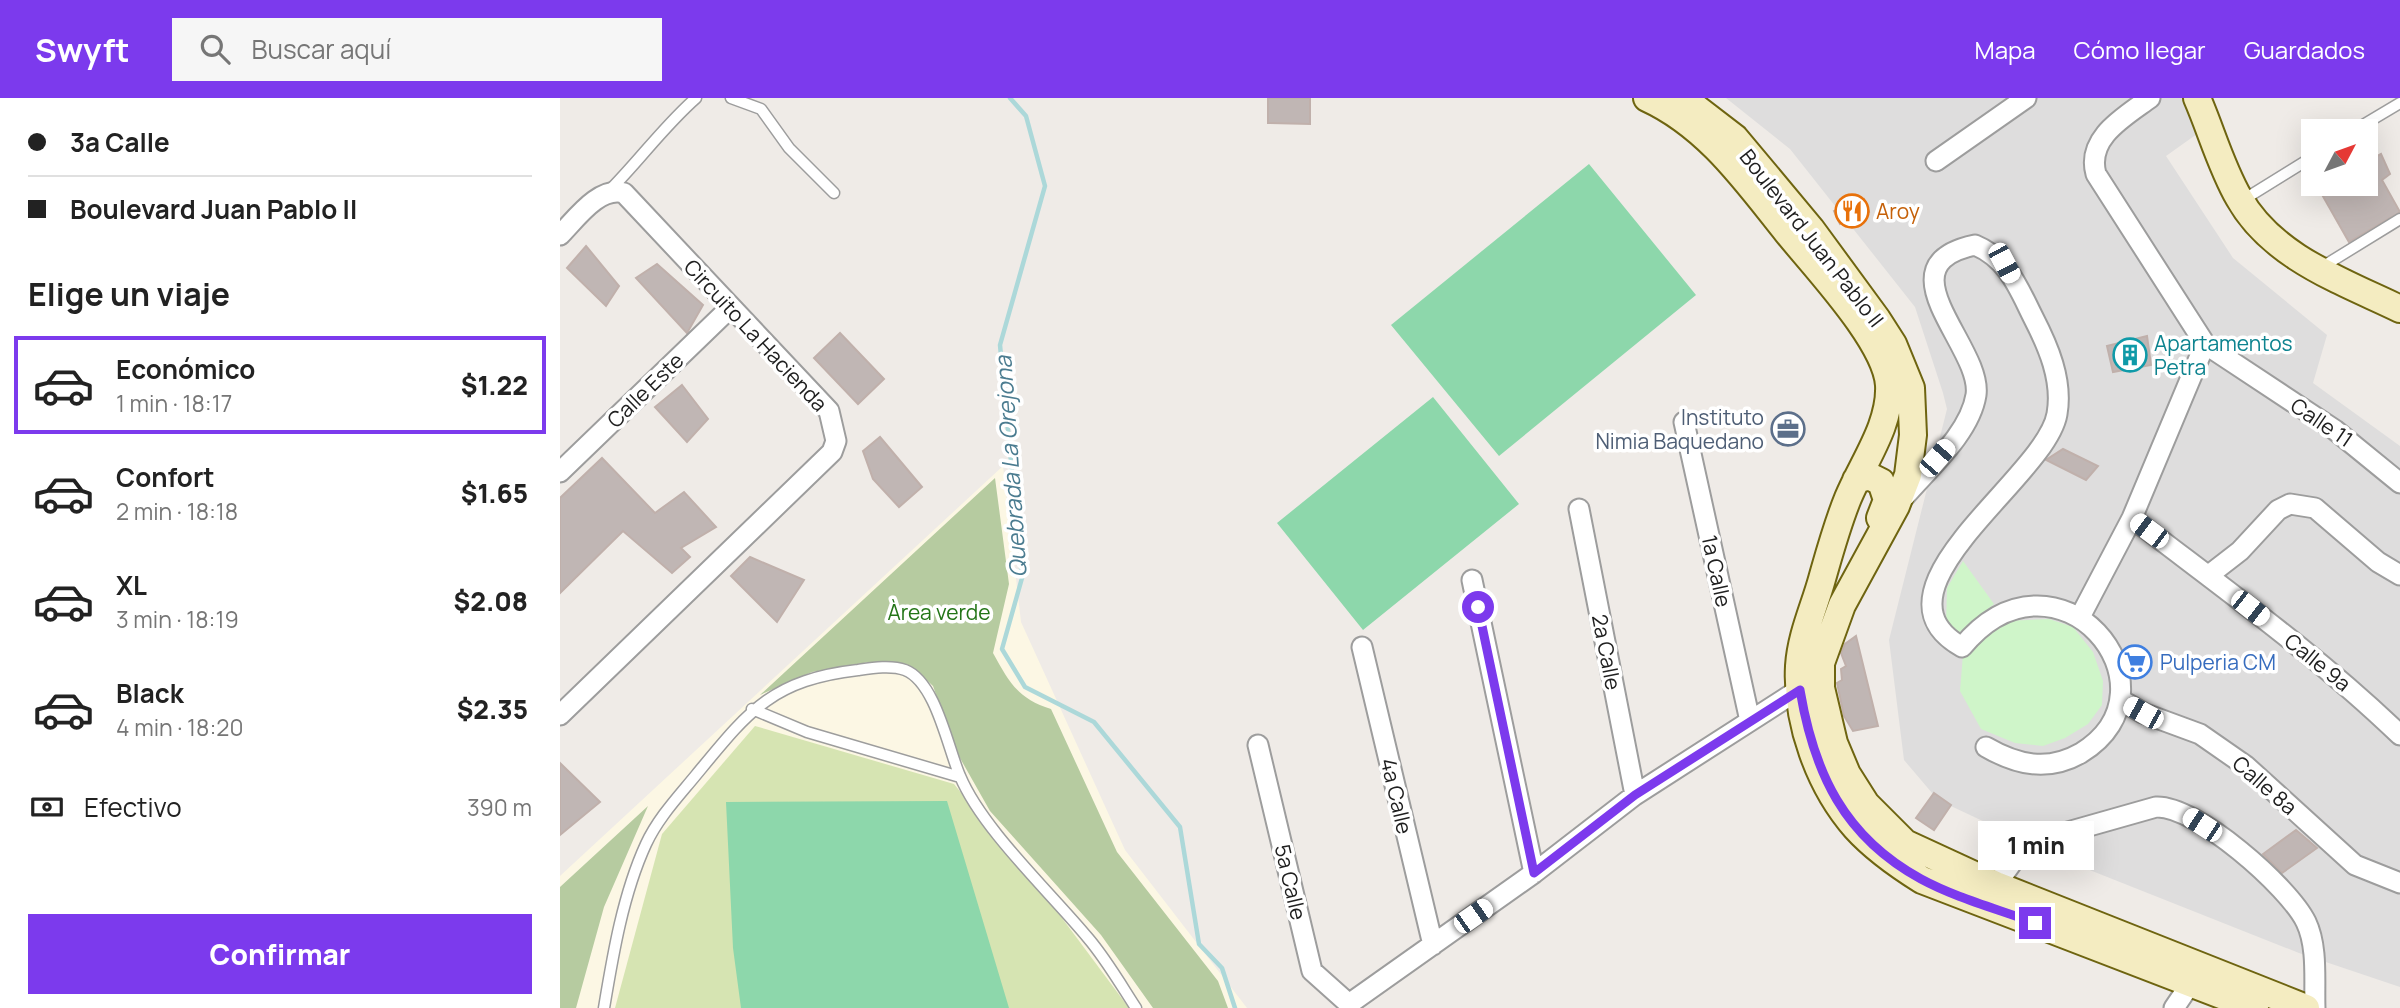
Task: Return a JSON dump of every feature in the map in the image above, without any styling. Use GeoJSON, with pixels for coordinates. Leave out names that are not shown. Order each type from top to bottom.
{"type":"FeatureCollection","features":[{"type":"Feature","properties":{"kind":"main road","name":"Boulevard Juan Pablo II"},"geometry":{"type":"LineString","coordinates":[[1647,98],[1693,126],[1725,154],[1858,321],[1881,356],[1889,383],[1888,412],[1836,529],[1804,637],[1799,666],[1800,690],[1814,755],[1828,786],[1855,827],[1886,856],[1922,880],[2255,1008]]}},
{"type":"Feature","properties":{"kind":"main road","name":"Boulevard Juan Pablo II"},"geometry":{"type":"LineString","coordinates":[[1683,98],[1735,138],[1849,279],[1893,344],[1911,388],[1913,420],[1908,475],[1896,506],[1842,605],[1821,663],[1821,688],[1835,743],[1847,774],[1866,804],[1905,843],[1996,885],[2306,1008]]}},
{"type":"Feature","properties":{"kind":"main road"},"geometry":{"type":"LineString","coordinates":[[2197,98],[2241,201],[2259,225],[2295,257],[2400,310]]}},
{"type":"Feature","properties":{"kind":"main road"},"geometry":{"type":"LineString","coordinates":[[1836,529],[1841,544],[1850,551],[1858,553],[1874,542],[1878,521],[1887,500],[1884,488],[1881,482],[1869,476],[1856,480]]}},
{"type":"Feature","properties":{"kind":"street"},"geometry":{"type":"LineString","coordinates":[[1936,161],[2026,98]]}},
{"type":"Feature","properties":{"kind":"street"},"geometry":{"type":"LineString","coordinates":[[2080,618],[2132,518],[2205,344],[2096,174],[2093,163],[2094,150],[2101,138],[2150,98]]}},
{"type":"Feature","properties":{"kind":"street"},"geometry":{"type":"LineString","coordinates":[[560,235],[608,192]]}},
{"type":"Feature","properties":{"kind":"street","name":"Circuito La Hacienda"},"geometry":{"type":"LineString","coordinates":[[560,715],[832,452],[836,441],[829,411],[624,193],[608,192]]}},
{"type":"Feature","properties":{"kind":"street"},"geometry":{"type":"LineString","coordinates":[[1896,506],[1951,442],[1976,396],[1976,378],[1938,302],[1934,277],[1939,265],[1949,255],[1975,245],[1992,252],[2004,263],[2050,350],[2057,383],[2057,414],[2048,441],[1950,557],[1930,594],[1929,608],[1944,637],[1962,647],[1979,626],[2002,612],[2028,605],[2054,607],[2080,618],[2102,636],[2116,662],[2121,700],[2111,722],[2093,745],[2068,760],[2040,766],[2011,761],[1986,747]]}},
{"type":"Feature","properties":{"kind":"street","name":"Calle Este"},"geometry":{"type":"LineString","coordinates":[[560,472],[730,307]]}},
{"type":"Feature","properties":{"kind":"street","name":"Calle 11"},"geometry":{"type":"LineString","coordinates":[[2205,344],[2335,429],[2400,482]]}},
{"type":"Feature","properties":{"kind":"street"},"geometry":{"type":"LineString","coordinates":[[1913,420],[1929,441],[1951,442]]}},
{"type":"Feature","properties":{"kind":"street","name":"1a Calle"},"geometry":{"type":"LineString","coordinates":[[1684,422],[1750,721]]}},
{"type":"Feature","properties":{"kind":"street"},"geometry":{"type":"LineString","coordinates":[[2209,575],[2240,551],[2278,510],[2290,504],[2315,508],[2378,562],[2400,575]]}},
{"type":"Feature","properties":{"kind":"street","name":"2a Calle"},"geometry":{"type":"LineString","coordinates":[[1579,509],[1635,795]]}},
{"type":"Feature","properties":{"kind":"street","name":"Calle 9a"},"geometry":{"type":"LineString","coordinates":[[2132,518],[2209,575],[2353,690],[2400,735]]}},
{"type":"Feature","properties":{"kind":"street"},"geometry":{"type":"LineString","coordinates":[[1472,580],[1534,873]]}},
{"type":"Feature","properties":{"kind":"street","name":"4a Calle"},"geometry":{"type":"LineString","coordinates":[[1362,647],[1433,944]]}},
{"type":"Feature","properties":{"kind":"street"},"geometry":{"type":"LineString","coordinates":[[1433,944],[1534,873],[1635,795],[1800,690]]}},
{"type":"Feature","properties":{"kind":"street","name":"Calle 8a"},"geometry":{"type":"LineString","coordinates":[[2121,700],[2143,713],[2200,734],[2246,766],[2355,865],[2400,883]]}},
{"type":"Feature","properties":{"kind":"street","name":"5a Calle"},"geometry":{"type":"LineString","coordinates":[[1258,745],[1312,971],[1349,1004],[1433,944]]}},
{"type":"Feature","properties":{"kind":"street"},"geometry":{"type":"LineString","coordinates":[[1996,885],[2019,853],[2036,841],[2167,806],[2182,811],[2223,839],[2291,901],[2306,922],[2313,944],[2315,1008]]}},
{"type":"Feature","properties":{"kind":"street"},"geometry":{"type":"LineString","coordinates":[[2174,1008],[2191,983]]}},
{"type":"Feature","properties":{"kind":"lane"},"geometry":{"type":"LineString","coordinates":[[608,192],[645,155],[669,122],[696,98]]}},
{"type":"Feature","properties":{"kind":"lane"},"geometry":{"type":"LineString","coordinates":[[731,98],[761,109],[789,148],[834,193]]}},
{"type":"Feature","properties":{"kind":"lane"},"geometry":{"type":"LineString","coordinates":[[2373,119],[2400,103]]}},
{"type":"Feature","properties":{"kind":"lane"},"geometry":{"type":"LineString","coordinates":[[2241,201],[2301,164]]}},
{"type":"Feature","properties":{"kind":"lane"},"geometry":{"type":"LineString","coordinates":[[2319,269],[2400,219]]}},
{"type":"Feature","properties":{"kind":"lane"},"geometry":{"type":"LineString","coordinates":[[604,1008],[614,951],[646,843],[665,813],[752,709],[796,683],[835,673],[881,667],[906,670],[922,684],[933,703],[960,777],[983,815],[1091,940],[1136,1008]]}},
{"type":"Feature","properties":{"kind":"lane"},"geometry":{"type":"LineString","coordinates":[[752,709],[807,732],[960,777]]}},
{"type":"Feature","properties":{"kind":"shaded area"},"geometry":{"type":"Polygon","coordinates":[[[1726,98],[2192,98],[2204,129],[2166,156],[2233,258],[2327,335],[2313,383],[2400,446],[2400,987],[2299,953],[2077,865],[1938,800],[1904,760],[1889,640],[1947,409],[1943,393],[1915,307],[1790,149],[1726,98]]]}},
{"type":"Feature","properties":{"kind":"shaded area"},"geometry":{"type":"Polygon","coordinates":[[[1003,466],[1021,622],[1125,850],[1247,1008],[560,1008],[560,876],[1003,466]]]}},
{"type":"Feature","properties":{"kind":"green space"},"geometry":{"type":"Polygon","coordinates":[[[1589,164],[1696,295],[1499,456],[1391,325],[1589,164]]]}},
{"type":"Feature","properties":{"kind":"green space"},"geometry":{"type":"Polygon","coordinates":[[[1433,397],[1519,504],[1363,630],[1277,523],[1433,397]]]}},
{"type":"Feature","properties":{"kind":"green space","name":"Àrea verde"},"geometry":{"type":"Polygon","coordinates":[[[995,478],[1009,584],[993,653],[1004,673],[1022,695],[1051,709],[1117,852],[1218,981],[1228,1008],[1153,1008],[1101,935],[990,811],[956,751],[933,686],[907,664],[869,662],[812,672],[760,695],[995,478]]]}},
{"type":"Feature","properties":{"kind":"green space"},"geometry":{"type":"Polygon","coordinates":[[[1963,561],[1994,604],[1956,635],[1946,626],[1947,588],[1963,561]]]}},
{"type":"Feature","properties":{"kind":"green space"},"geometry":{"type":"Polygon","coordinates":[[[2049,619],[2073,627],[2093,652],[2103,681],[2102,705],[2088,724],[2065,738],[2043,746],[2015,743],[1981,729],[1960,691],[1963,654],[2004,621],[2049,619]]]}},
{"type":"Feature","properties":{"kind":"green space"},"geometry":{"type":"Polygon","coordinates":[[[755,726],[954,784],[1059,914],[1129,1008],[615,1008],[662,834],[755,726]]]}},
{"type":"Feature","properties":{"kind":"green space"},"geometry":{"type":"Polygon","coordinates":[[[947,801],[1009,1008],[741,1008],[733,948],[726,802],[947,801]]]}},
{"type":"Feature","properties":{"kind":"green space"},"geometry":{"type":"Polygon","coordinates":[[[648,806],[604,907],[576,1008],[560,1008],[560,887],[648,806]]]}},
{"type":"Feature","properties":{"kind":"building"},"geometry":{"type":"Polygon","coordinates":[[[1268,98],[1310,98],[1310,124],[1268,123],[1268,98]]]}},
{"type":"Feature","properties":{"kind":"building"},"geometry":{"type":"Polygon","coordinates":[[[2381,154],[2390,174],[2382,180],[2400,212],[2349,242],[2323,196],[2378,196],[2378,156],[2381,154]]]}},
{"type":"Feature","properties":{"kind":"building","name":"Aroy"},"geometry":{"type":"Polygon","coordinates":[[[1864,199],[1869,212],[1840,224],[1834,211],[1864,199]]]}},
{"type":"Feature","properties":{"kind":"building"},"geometry":{"type":"Polygon","coordinates":[[[586,246],[619,286],[606,306],[567,268],[586,246]]]}},
{"type":"Feature","properties":{"kind":"building"},"geometry":{"type":"Polygon","coordinates":[[[657,264],[703,305],[687,333],[636,278],[657,264]]]}},
{"type":"Feature","properties":{"kind":"building"},"geometry":{"type":"Polygon","coordinates":[[[840,333],[884,379],[858,404],[814,358],[840,333]]]}},
{"type":"Feature","properties":{"kind":"building","name":"Apartamentos Petra"},"geometry":{"type":"Polygon","coordinates":[[[2147,336],[2151,365],[2113,372],[2107,346],[2147,336]]]}},
{"type":"Feature","properties":{"kind":"building"},"geometry":{"type":"Polygon","coordinates":[[[682,385],[708,419],[687,442],[655,407],[682,385]]]}},
{"type":"Feature","properties":{"kind":"building"},"geometry":{"type":"Polygon","coordinates":[[[880,437],[922,487],[899,507],[873,479],[863,451],[880,437]]]}},
{"type":"Feature","properties":{"kind":"building"},"geometry":{"type":"Polygon","coordinates":[[[2063,449],[2098,466],[2086,480],[2046,460],[2063,449]]]}},
{"type":"Feature","properties":{"kind":"building"},"geometry":{"type":"Polygon","coordinates":[[[602,458],[655,513],[684,492],[716,527],[681,548],[690,557],[672,573],[623,531],[560,593],[560,498],[602,458]]]}},
{"type":"Feature","properties":{"kind":"building"},"geometry":{"type":"Polygon","coordinates":[[[750,557],[804,580],[777,622],[731,576],[750,557]]]}},
{"type":"Feature","properties":{"kind":"building"},"geometry":{"type":"Polygon","coordinates":[[[1856,636],[1878,726],[1853,731],[1844,716],[1837,683],[1842,680],[1841,669],[1846,666],[1841,653],[1845,644],[1856,636]]]}},
{"type":"Feature","properties":{"kind":"building"},"geometry":{"type":"Polygon","coordinates":[[[560,763],[600,802],[560,835],[560,763]]]}},
{"type":"Feature","properties":{"kind":"building"},"geometry":{"type":"Polygon","coordinates":[[[1934,793],[1951,805],[1934,830],[1916,818],[1934,793]]]}},
{"type":"Feature","properties":{"kind":"building"},"geometry":{"type":"Polygon","coordinates":[[[2296,830],[2317,848],[2282,873],[2263,854],[2296,830]]]}},
{"type":"Feature","properties":{"kind":"waterway","name":"Quebrada La Orejona"},"geometry":{"type":"LineString","coordinates":[[1010,98],[1026,116],[1045,186],[1000,345],[1022,578],[1002,649],[1025,687],[1094,722],[1180,827],[1199,944],[1222,968],[1235,1008]]}},
{"type":"Feature","properties":{"kind":"place","name":"Aroy"},"geometry":{"type":"Point","coordinates":[1852,211]}},
{"type":"Feature","properties":{"kind":"place","name":"Apartamentos Petra"},"geometry":{"type":"Point","coordinates":[2130,355]}},
{"type":"Feature","properties":{"kind":"place","name":"Instituto Nimia Baquedano"},"geometry":{"type":"Point","coordinates":[1788,429]}},
{"type":"Feature","properties":{"kind":"place","name":"Pulperia CM"},"geometry":{"type":"Point","coordinates":[2135,662]}},
{"type":"Feature","properties":{"kind":"route"},"geometry":{"type":"LineString","coordinates":[[1478,607],[1534,873],[1635,795],[1800,690],[1814,755],[1828,786],[1855,827],[1886,856],[1922,880],[2035,923]]}}]}
